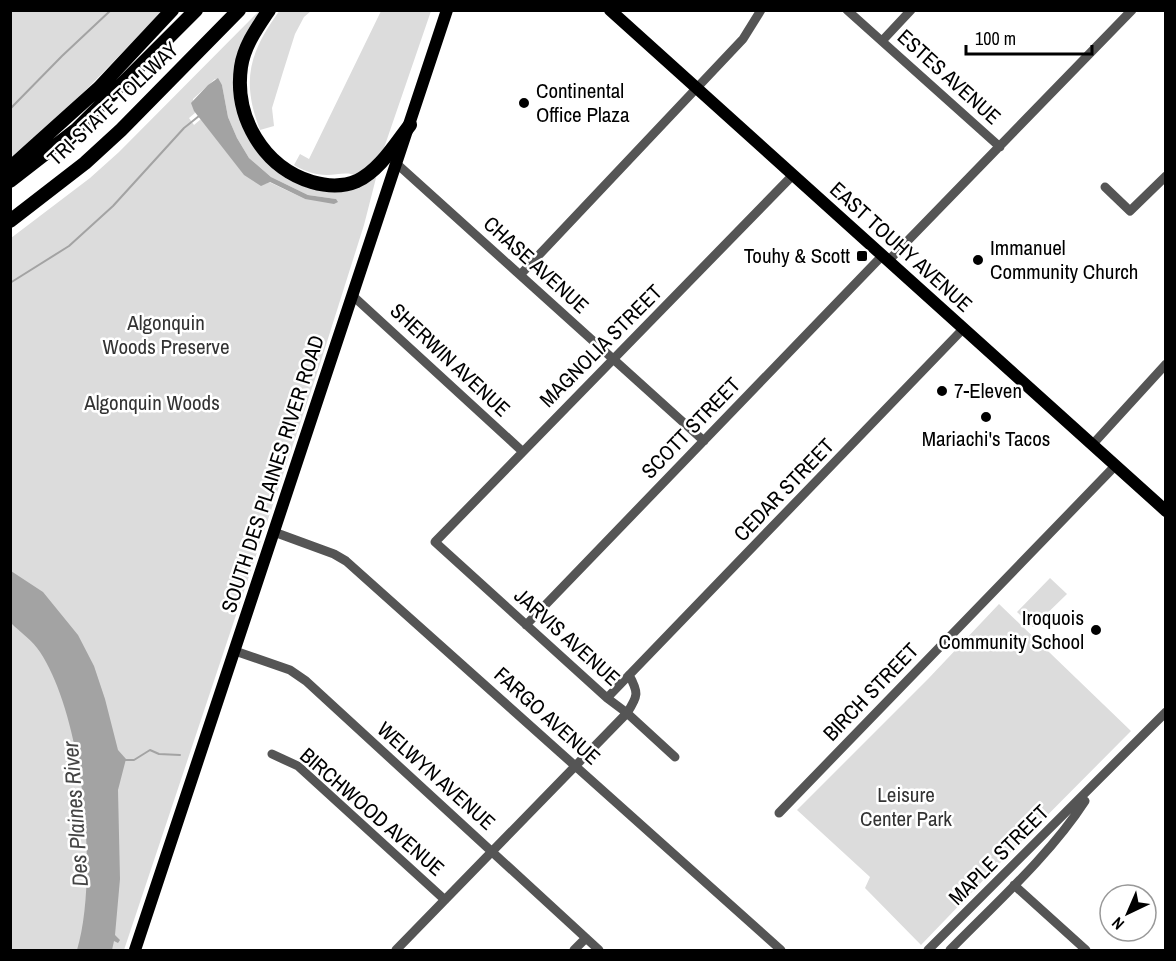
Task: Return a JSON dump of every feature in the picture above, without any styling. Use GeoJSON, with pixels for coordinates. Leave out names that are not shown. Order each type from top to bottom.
{"type":"FeatureCollection","features":[{"type":"Feature","properties":{"kind":"highway"},"geometry":{"type":"LineString","coordinates":[[10,168],[99,88],[172,10]]}},
{"type":"Feature","properties":{"kind":"highway","name":"TRI-STATE TOLLWAY"},"geometry":{"type":"LineString","coordinates":[[10,181],[77,129],[196,10]]}},
{"type":"Feature","properties":{"kind":"highway","name":"TRI-STATE TOLLWAY"},"geometry":{"type":"LineString","coordinates":[[10,221],[85,163],[121,130],[239,10]]}},
{"type":"Feature","properties":{"kind":"highway"},"geometry":{"type":"LineString","coordinates":[[269,10],[257,27],[243,57],[240,86],[246,117],[254,135],[260,146],[273,160],[288,172],[319,184],[345,184],[356,181],[374,169],[410,124]]}},
{"type":"Feature","properties":{"kind":"main road","name":"SOUTH DES PLAINES RIVER ROAD"},"geometry":{"type":"LineString","coordinates":[[135,951],[447,10]]}},
{"type":"Feature","properties":{"kind":"main road","name":"EAST TOUHY AVENUE"},"geometry":{"type":"LineString","coordinates":[[610,10],[1166,511]]}},
{"type":"Feature","properties":{"kind":"street"},"geometry":{"type":"LineString","coordinates":[[520,274],[743,39],[761,10]]}},
{"type":"Feature","properties":{"kind":"street","name":"ESTES AVENUE"},"geometry":{"type":"LineString","coordinates":[[847,10],[1000,147]]}},
{"type":"Feature","properties":{"kind":"street"},"geometry":{"type":"LineString","coordinates":[[882,41],[911,10]]}},
{"type":"Feature","properties":{"kind":"street","name":"SCOTT STREET"},"geometry":{"type":"LineString","coordinates":[[526,626],[704,441],[1000,147],[1132,10]]}},
{"type":"Feature","properties":{"kind":"street","name":"CHASE AVENUE"},"geometry":{"type":"LineString","coordinates":[[397,164],[704,441]]}},
{"type":"Feature","properties":{"kind":"street","name":"MAGNOLIA STREET"},"geometry":{"type":"LineString","coordinates":[[435,542],[793,175]]}},
{"type":"Feature","properties":{"kind":"street"},"geometry":{"type":"LineString","coordinates":[[1105,187],[1130,211],[1166,176]]}},
{"type":"Feature","properties":{"kind":"street","name":"SHERWIN AVENUE"},"geometry":{"type":"LineString","coordinates":[[353,296],[522,452]]}},
{"type":"Feature","properties":{"kind":"street","name":"CEDAR STREET"},"geometry":{"type":"LineString","coordinates":[[607,698],[963,329]]}},
{"type":"Feature","properties":{"kind":"street"},"geometry":{"type":"LineString","coordinates":[[1092,445],[1166,364]]}},
{"type":"Feature","properties":{"kind":"street","name":"BIRCH STREET"},"geometry":{"type":"LineString","coordinates":[[779,813],[1115,466]]}},
{"type":"Feature","properties":{"kind":"street","name":"FARGO AVENUE"},"geometry":{"type":"LineString","coordinates":[[274,532],[334,554],[346,561],[781,951]]}},
{"type":"Feature","properties":{"kind":"street","name":"JARVIS AVENUE"},"geometry":{"type":"LineString","coordinates":[[435,542],[526,626],[675,757]]}},
{"type":"Feature","properties":{"kind":"street","name":"WELWYN AVENUE"},"geometry":{"type":"LineString","coordinates":[[235,651],[290,670],[306,681],[599,951]]}},
{"type":"Feature","properties":{"kind":"street"},"geometry":{"type":"LineString","coordinates":[[396,951],[627,713],[636,699],[636,688],[629,675]]}},
{"type":"Feature","properties":{"kind":"street","name":"MAPLE STREET"},"geometry":{"type":"LineString","coordinates":[[928,951],[1166,712]]}},
{"type":"Feature","properties":{"kind":"street","name":"BIRCHWOOD AVENUE"},"geometry":{"type":"LineString","coordinates":[[272,754],[298,766],[446,900]]}},
{"type":"Feature","properties":{"kind":"street","name":"MAPLE STREET"},"geometry":{"type":"LineString","coordinates":[[950,951],[1063,830],[1094,786]]}},
{"type":"Feature","properties":{"kind":"street"},"geometry":{"type":"LineString","coordinates":[[1014,885],[1086,951]]}},
{"type":"Feature","properties":{"kind":"street"},"geometry":{"type":"LineString","coordinates":[[574,951],[586,938]]}},
{"type":"Feature","properties":{"kind":"green space"},"geometry":{"type":"Polygon","coordinates":[[[280,10],[311,11],[304,17],[295,34],[272,108],[274,126],[260,130],[251,96],[251,67],[261,40],[280,10]]]}},
{"type":"Feature","properties":{"kind":"green space"},"geometry":{"type":"Polygon","coordinates":[[[10,11],[162,11],[70,105],[11,157],[10,11]]]}},
{"type":"Feature","properties":{"kind":"green space","name":"Algonquin Woods"},"geometry":{"type":"Polygon","coordinates":[[[259,11],[262,11],[236,106],[250,142],[274,170],[287,179],[308,188],[322,191],[373,175],[376,178],[364,225],[319,367],[124,950],[11,950],[11,238],[90,178],[119,152],[259,11]],[[215,79],[193,99],[195,113],[189,118],[194,125],[201,119],[245,175],[265,184],[269,182],[305,199],[336,199],[308,195],[271,177],[249,158],[228,117],[222,85],[215,79]]]}},
{"type":"Feature","properties":{"kind":"green space"},"geometry":{"type":"Polygon","coordinates":[[[381,11],[431,11],[384,148],[378,157],[356,176],[346,173],[327,175],[305,171],[294,165],[300,154],[309,159],[381,11]]]}},
{"type":"Feature","properties":{"kind":"green space"},"geometry":{"type":"Polygon","coordinates":[[[1050,578],[1067,594],[1033,627],[1017,612],[1050,578]]]}},
{"type":"Feature","properties":{"kind":"green space","name":"Leisure Center Park"},"geometry":{"type":"Polygon","coordinates":[[[999,604],[1131,731],[921,945],[865,888],[870,877],[797,810],[928,679],[999,604]]]}},
{"type":"Feature","properties":{"kind":"shaded area"},"geometry":{"type":"Polygon","coordinates":[[[218,78],[222,85],[228,117],[249,158],[271,177],[308,195],[336,199],[338,202],[334,204],[305,199],[270,182],[261,186],[244,175],[194,111],[191,103],[218,78]]]}},
{"type":"Feature","properties":{"kind":"shaded area"},"geometry":{"type":"Polygon","coordinates":[[[11,571],[43,592],[78,635],[94,666],[118,750],[126,759],[118,790],[120,879],[115,935],[120,940],[118,943],[114,941],[112,950],[77,950],[87,881],[83,798],[76,755],[67,716],[55,680],[37,648],[11,623],[11,571]]]}},
{"type":"Feature","properties":{"kind":"waterway"},"geometry":{"type":"LineString","coordinates":[[10,109],[111,10]]}},
{"type":"Feature","properties":{"kind":"waterway"},"geometry":{"type":"LineString","coordinates":[[10,283],[69,246],[113,206],[184,128],[199,116]]}},
{"type":"Feature","properties":{"kind":"waterway"},"geometry":{"type":"LineString","coordinates":[[123,760],[134,760],[150,750],[159,754],[180,755]]}},
{"type":"Feature","properties":{"kind":"place","name":"Continental Office Plaza"},"geometry":{"type":"Point","coordinates":[524,103]}},
{"type":"Feature","properties":{"kind":"place","name":"Touhy & Scott"},"geometry":{"type":"Point","coordinates":[862,256]}},
{"type":"Feature","properties":{"kind":"place","name":"Immanuel Community Church"},"geometry":{"type":"Point","coordinates":[978,260]}},
{"type":"Feature","properties":{"kind":"place","name":"7-Eleven"},"geometry":{"type":"Point","coordinates":[942,391]}},
{"type":"Feature","properties":{"kind":"place","name":"Mariachi's Tacos"},"geometry":{"type":"Point","coordinates":[986,417]}},
{"type":"Feature","properties":{"kind":"place","name":"Iroquois Community School"},"geometry":{"type":"Point","coordinates":[1096,630]}},
{"type":"Feature","properties":{"kind":"park label","name":"Algonquin Woods Preserve"},"geometry":{"type":"Point","coordinates":[166,335]}},
{"type":"Feature","properties":{"kind":"water label","name":"Des Plaines River"},"geometry":{"type":"Point","coordinates":[75,814]}}]}
